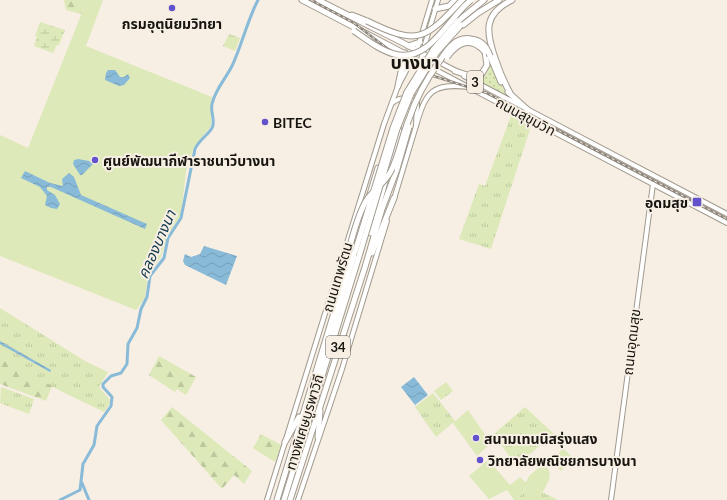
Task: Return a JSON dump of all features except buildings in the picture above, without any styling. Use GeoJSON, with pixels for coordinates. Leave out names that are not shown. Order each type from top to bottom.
{"type":"FeatureCollection","features":[{"type":"Feature","properties":{"kind":"highway","name":"ถนนสุขุมวิท"},"geometry":{"type":"LineString","coordinates":[[302,0],[413,58]]}},
{"type":"Feature","properties":{"kind":"highway","name":"ถนนสุขุมวิท"},"geometry":{"type":"LineString","coordinates":[[318,0],[419,51]]}},
{"type":"Feature","properties":{"kind":"highway"},"geometry":{"type":"LineString","coordinates":[[437,4],[449,6],[455,0]]}},
{"type":"Feature","properties":{"kind":"highway"},"geometry":{"type":"LineString","coordinates":[[341,12],[367,21],[394,33],[407,36],[419,36],[438,25],[462,0]]}},
{"type":"Feature","properties":{"kind":"highway"},"geometry":{"type":"LineString","coordinates":[[329,14],[393,54],[404,56],[412,55],[428,45],[471,0]]}},
{"type":"Feature","properties":{"kind":"highway"},"geometry":{"type":"LineString","coordinates":[[330,326],[369,196],[391,127],[405,90],[431,48],[458,19],[483,0]]}},
{"type":"Feature","properties":{"kind":"highway"},"geometry":{"type":"LineString","coordinates":[[358,253],[393,128],[407,92],[433,50],[458,22],[483,0]]}},
{"type":"Feature","properties":{"kind":"highway"},"geometry":{"type":"LineString","coordinates":[[358,253],[395,136],[411,94],[422,74],[449,38],[472,16],[494,0]]}},
{"type":"Feature","properties":{"kind":"highway"},"geometry":{"type":"LineString","coordinates":[[356,291],[399,130],[413,95],[439,53],[463,25],[478,13],[499,0]]}},
{"type":"Feature","properties":{"kind":"highway"},"geometry":{"type":"LineString","coordinates":[[510,93],[500,71],[488,32],[490,20],[496,10],[512,0]]}},
{"type":"Feature","properties":{"kind":"highway"},"geometry":{"type":"LineString","coordinates":[[332,304],[365,203],[371,194],[385,181],[392,170],[415,102],[425,83],[443,56],[456,41],[465,38],[479,42],[485,46],[498,78],[510,93],[530,111]]}},
{"type":"Feature","properties":{"kind":"highway"},"geometry":{"type":"LineString","coordinates":[[408,46],[423,42]]}},
{"type":"Feature","properties":{"kind":"highway"},"geometry":{"type":"LineString","coordinates":[[356,291],[382,209],[397,169],[415,109],[439,66],[458,44],[468,42],[475,44],[485,52],[487,65],[481,75],[470,76],[456,71]]}},
{"type":"Feature","properties":{"kind":"highway"},"geometry":{"type":"LineString","coordinates":[[398,86],[405,53]]}},
{"type":"Feature","properties":{"kind":"highway"},"geometry":{"type":"LineString","coordinates":[[365,266],[394,198]]}},
{"type":"Feature","properties":{"kind":"highway","name":"ทางพิเศษบูรพาวิถี"},"geometry":{"type":"LineString","coordinates":[[278,500],[358,253]]}},
{"type":"Feature","properties":{"kind":"highway","name":"ทางพิเศษบูรพาวิถี"},"geometry":{"type":"LineString","coordinates":[[284,500],[358,253]]}},
{"type":"Feature","properties":{"kind":"highway"},"geometry":{"type":"LineString","coordinates":[[330,326],[334,288]]}},
{"type":"Feature","properties":{"kind":"highway","name":"ถนนเทพรัตน"},"geometry":{"type":"LineString","coordinates":[[290,500],[356,291]]}},
{"type":"Feature","properties":{"kind":"highway","name":"ถนนเทพรัตน"},"geometry":{"type":"LineString","coordinates":[[278,500],[330,326]]}},
{"type":"Feature","properties":{"kind":"highway"},"geometry":{"type":"LineString","coordinates":[[318,437],[320,402]]}},
{"type":"Feature","properties":{"kind":"highway"},"geometry":{"type":"LineString","coordinates":[[285,442],[305,407]]}},
{"type":"Feature","properties":{"kind":"main road"},"geometry":{"type":"LineString","coordinates":[[432,2],[433,6],[437,4]]}},
{"type":"Feature","properties":{"kind":"main road"},"geometry":{"type":"LineString","coordinates":[[430,57],[423,42],[423,31],[432,2]]}},
{"type":"Feature","properties":{"kind":"main road"},"geometry":{"type":"LineString","coordinates":[[428,15],[437,4]]}},
{"type":"Feature","properties":{"kind":"main road"},"geometry":{"type":"LineString","coordinates":[[420,61],[419,51],[428,32],[437,4]]}},
{"type":"Feature","properties":{"kind":"main road","name":"ถนนสุขุมวิท"},"geometry":{"type":"LineString","coordinates":[[419,51],[587,142],[727,214]]}},
{"type":"Feature","properties":{"kind":"main road","name":"ถนนเทพรัตน"},"geometry":{"type":"LineString","coordinates":[[267,500],[392,103],[398,86],[413,58],[419,51]]}},
{"type":"Feature","properties":{"kind":"main road","name":"ถนนสุขุมวิท"},"geometry":{"type":"LineString","coordinates":[[413,58],[472,87],[727,223]]}},
{"type":"Feature","properties":{"kind":"main road","name":"34"},"geometry":{"type":"LineString","coordinates":[[298,500],[342,369],[416,126],[420,61]]}},
{"type":"Feature","properties":{"kind":"main road"},"geometry":{"type":"LineString","coordinates":[[416,126],[422,105],[426,97],[433,90],[441,87],[454,86],[472,87]]}},
{"type":"Feature","properties":{"kind":"main road"},"geometry":{"type":"LineString","coordinates":[[392,103],[400,98],[406,98],[415,103],[418,109]]}},
{"type":"Feature","properties":{"kind":"main road"},"geometry":{"type":"LineString","coordinates":[[585,148],[587,142]]}},
{"type":"Feature","properties":{"kind":"main road"},"geometry":{"type":"LineString","coordinates":[[369,196],[371,168]]}},
{"type":"Feature","properties":{"kind":"main road"},"geometry":{"type":"LineString","coordinates":[[653,184],[657,178]]}},
{"type":"Feature","properties":{"kind":"main road","name":"ถนนอุดมสุข"},"geometry":{"type":"LineString","coordinates":[[611,500],[653,184]]}},
{"type":"Feature","properties":{"kind":"green space"},"geometry":{"type":"Polygon","coordinates":[[[64,0],[87,0],[81,14],[66,10],[64,0]]]}},
{"type":"Feature","properties":{"kind":"green space","name":"ศูนย์พัฒนากีฬาราชนาวีบางนา"},"geometry":{"type":"Polygon","coordinates":[[[87,0],[103,0],[86,46],[212,97],[211,126],[194,147],[186,171],[181,215],[168,235],[161,257],[148,275],[145,298],[136,310],[0,256],[0,135],[28,148],[87,0]]]}},
{"type":"Feature","properties":{"kind":"green space"},"geometry":{"type":"Polygon","coordinates":[[[40,22],[65,30],[59,45],[57,45],[53,53],[34,46],[37,37],[35,36],[40,22]]]}},
{"type":"Feature","properties":{"kind":"green space"},"geometry":{"type":"Polygon","coordinates":[[[229,34],[240,38],[235,51],[223,46],[229,34]]]}},
{"type":"Feature","properties":{"kind":"green space"},"geometry":{"type":"Polygon","coordinates":[[[489,59],[507,94],[507,97],[478,81],[486,75],[489,66],[489,59]]]}},
{"type":"Feature","properties":{"kind":"green space"},"geometry":{"type":"Polygon","coordinates":[[[512,113],[532,123],[491,249],[459,239],[479,184],[485,186],[512,113]]]}},
{"type":"Feature","properties":{"kind":"green space"},"geometry":{"type":"Polygon","coordinates":[[[0,308],[85,361],[108,372],[99,387],[110,400],[109,405],[104,412],[36,379],[0,358],[0,308]]]}},
{"type":"Feature","properties":{"kind":"green space"},"geometry":{"type":"Polygon","coordinates":[[[159,356],[196,377],[186,395],[177,389],[175,392],[149,375],[159,356]]]}},
{"type":"Feature","properties":{"kind":"green space"},"geometry":{"type":"Polygon","coordinates":[[[0,358],[52,386],[46,401],[0,384],[0,358]]]}},
{"type":"Feature","properties":{"kind":"green space"},"geometry":{"type":"Polygon","coordinates":[[[446,382],[453,391],[441,400],[434,391],[446,382]]]}},
{"type":"Feature","properties":{"kind":"green space"},"geometry":{"type":"Polygon","coordinates":[[[1,387],[34,399],[29,414],[0,403],[1,387]]]}},
{"type":"Feature","properties":{"kind":"green space"},"geometry":{"type":"Polygon","coordinates":[[[433,393],[455,421],[436,437],[415,407],[433,393]]]}},
{"type":"Feature","properties":{"kind":"green space"},"geometry":{"type":"Polygon","coordinates":[[[172,407],[252,471],[244,484],[234,475],[222,489],[161,420],[172,407]]]}},
{"type":"Feature","properties":{"kind":"green space"},"geometry":{"type":"Polygon","coordinates":[[[525,407],[554,434],[516,466],[494,434],[525,407]]]}},
{"type":"Feature","properties":{"kind":"green space","name":"สนามเทนนิสรุ่งแสง"},"geometry":{"type":"Polygon","coordinates":[[[468,410],[491,443],[477,456],[453,423],[468,410]]]}},
{"type":"Feature","properties":{"kind":"green space"},"geometry":{"type":"Polygon","coordinates":[[[261,434],[281,445],[275,462],[253,448],[261,434]]]}},
{"type":"Feature","properties":{"kind":"green space"},"geometry":{"type":"Polygon","coordinates":[[[563,448],[573,458],[561,471],[551,462],[563,448]]]}},
{"type":"Feature","properties":{"kind":"green space"},"geometry":{"type":"Polygon","coordinates":[[[488,460],[510,485],[520,477],[525,482],[527,481],[529,476],[543,464],[547,467],[550,474],[543,492],[528,485],[517,500],[514,500],[507,490],[489,499],[469,476],[488,460]]]}},
{"type":"Feature","properties":{"kind":"green space"},"geometry":{"type":"Polygon","coordinates":[[[528,485],[558,500],[517,500],[528,485]]]}},
{"type":"Feature","properties":{"kind":"water"},"geometry":{"type":"Polygon","coordinates":[[[108,70],[115,70],[120,77],[124,77],[128,74],[130,78],[124,85],[119,86],[105,80],[108,70]]]}},
{"type":"Feature","properties":{"kind":"water"},"geometry":{"type":"Polygon","coordinates":[[[78,159],[89,161],[93,164],[82,175],[80,175],[73,164],[74,160],[78,159]]]}},
{"type":"Feature","properties":{"kind":"water"},"geometry":{"type":"Polygon","coordinates":[[[25,171],[50,183],[63,186],[62,179],[69,173],[74,177],[81,195],[147,224],[145,229],[51,187],[47,187],[47,190],[55,195],[60,204],[57,209],[51,208],[45,205],[47,196],[40,187],[21,178],[25,171]]]}},
{"type":"Feature","properties":{"kind":"water"},"geometry":{"type":"Polygon","coordinates":[[[204,246],[237,256],[226,285],[185,265],[183,261],[185,254],[191,257],[200,254],[204,246]]]}},
{"type":"Feature","properties":{"kind":"water"},"geometry":{"type":"Polygon","coordinates":[[[0,341],[51,370],[50,372],[0,344],[0,341]]]}},
{"type":"Feature","properties":{"kind":"water"},"geometry":{"type":"Polygon","coordinates":[[[414,377],[428,395],[415,405],[401,387],[414,377]]]}},
{"type":"Feature","properties":{"kind":"waterway","name":"คลองบางนา"},"geometry":{"type":"LineString","coordinates":[[60,500],[80,490],[83,464],[94,445],[97,426],[111,406],[112,397],[103,387],[103,384],[111,376],[121,373],[127,364],[128,344],[137,328],[141,309],[147,297],[150,276],[164,258],[168,238],[181,218],[195,149],[212,128],[213,99],[232,66],[258,0]]}},
{"type":"Feature","properties":{"kind":"waterway"},"geometry":{"type":"LineString","coordinates":[[82,483],[89,500]]}},
{"type":"Feature","properties":{"kind":"railway"},"geometry":{"type":"LineString","coordinates":[[311,0],[354,23],[401,59],[424,73],[487,93],[727,219]]}},
{"type":"Feature","properties":{"kind":"place","name":"กรมอุตุนิยมวิทยา"},"geometry":{"type":"Point","coordinates":[172,8]}},
{"type":"Feature","properties":{"kind":"place","name":"BITEC"},"geometry":{"type":"Point","coordinates":[265,122]}},
{"type":"Feature","properties":{"kind":"place","name":"ศูนย์พัฒนากีฬาราชนาวีบางนา"},"geometry":{"type":"Point","coordinates":[95,160]}},
{"type":"Feature","properties":{"kind":"place","name":"อุดมสุข"},"geometry":{"type":"Point","coordinates":[697,202]}},
{"type":"Feature","properties":{"kind":"place","name":"สนามเทนนิสรุ่งแสง"},"geometry":{"type":"Point","coordinates":[476,438]}},
{"type":"Feature","properties":{"kind":"place","name":"วิทยาลัยพณิชยการบางนา"},"geometry":{"type":"Point","coordinates":[480,460]}},
{"type":"Feature","properties":{"kind":"district","name":"บางนา"},"geometry":{"type":"Point","coordinates":[415,62]}}]}
